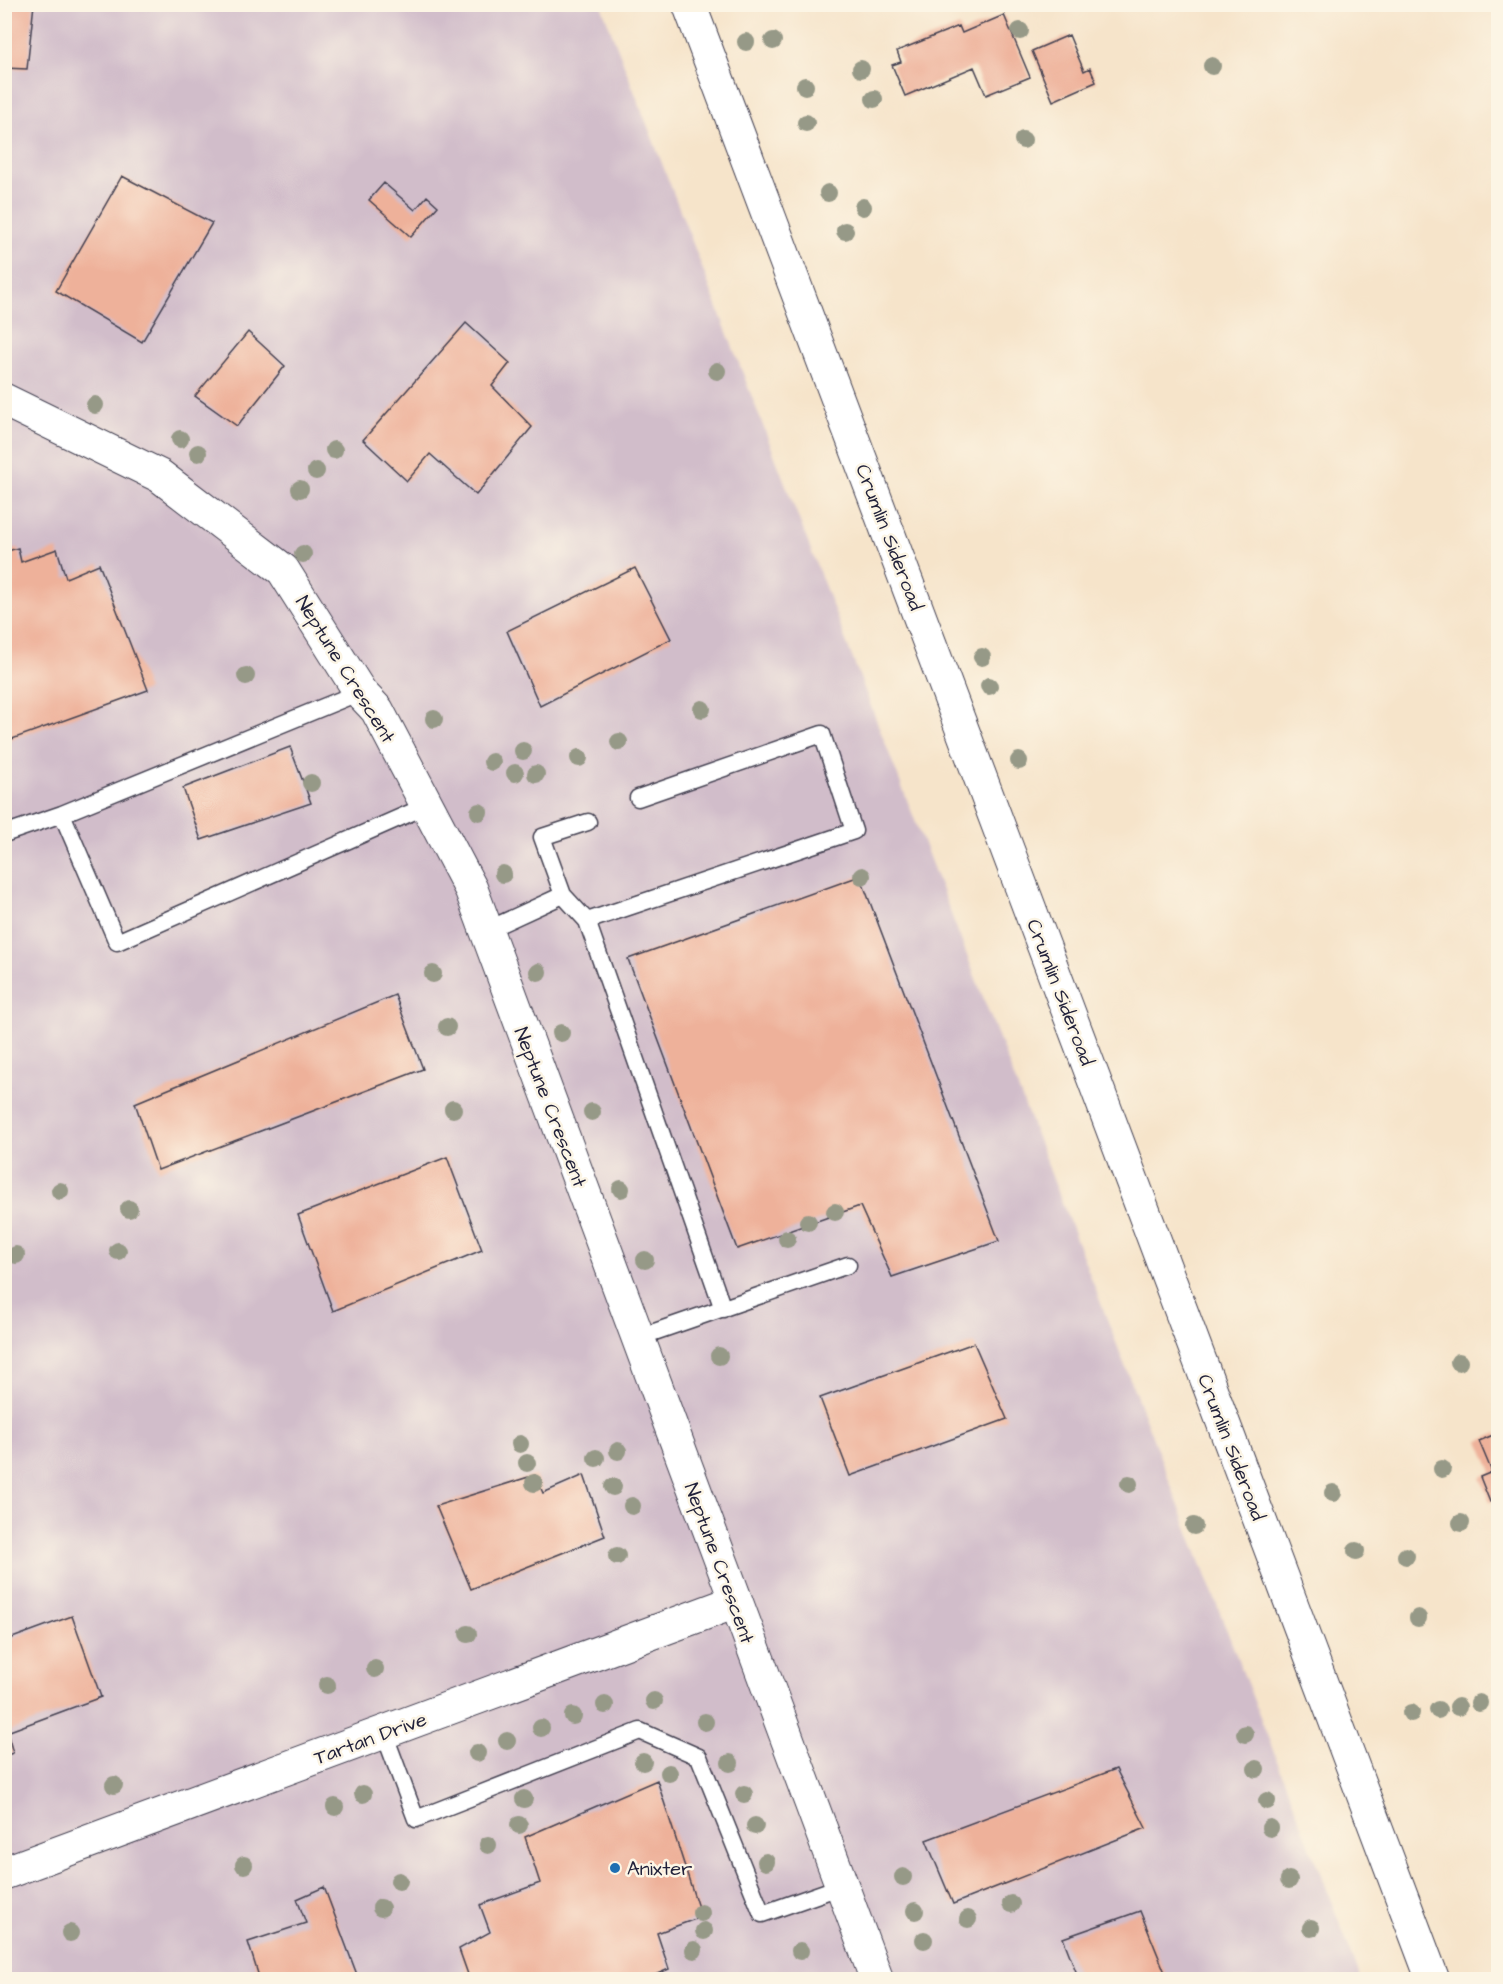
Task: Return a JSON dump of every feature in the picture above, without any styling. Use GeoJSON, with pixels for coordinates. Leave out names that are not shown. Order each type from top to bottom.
{"type":"FeatureCollection","features":[{"type":"Feature","properties":{"kind":"street","name":"Crumlin Sideroad"},"geometry":{"type":"LineString","coordinates":[[689,4],[1433,1980]]}},
{"type":"Feature","properties":{"kind":"street","name":"Neptune Crescent"},"geometry":{"type":"LineString","coordinates":[[4,400],[160,476],[283,570],[360,692],[377,710],[471,889],[877,1980]]}},
{"type":"Feature","properties":{"kind":"street","name":"Tartan Drive"},"geometry":{"type":"LineString","coordinates":[[4,1873],[735,1602]]}},
{"type":"Feature","properties":{"kind":"lane"},"geometry":{"type":"LineString","coordinates":[[4,834],[62,814],[360,692]]}},
{"type":"Feature","properties":{"kind":"lane"},"geometry":{"type":"LineString","coordinates":[[587,921],[854,831],[822,734],[638,798]]}},
{"type":"Feature","properties":{"kind":"lane"},"geometry":{"type":"LineString","coordinates":[[62,814],[117,942],[426,806]]}},
{"type":"Feature","properties":{"kind":"lane"},"geometry":{"type":"LineString","coordinates":[[588,822],[542,837],[563,895],[587,921],[723,1308]]}},
{"type":"Feature","properties":{"kind":"lane"},"geometry":{"type":"LineString","coordinates":[[485,930],[563,895]]}},
{"type":"Feature","properties":{"kind":"lane"},"geometry":{"type":"LineString","coordinates":[[637,1338],[848,1265]]}},
{"type":"Feature","properties":{"kind":"lane"},"geometry":{"type":"LineString","coordinates":[[384,1732],[416,1819],[640,1731],[699,1757],[762,1914],[842,1886]]}},
{"type":"Feature","properties":{"kind":"shaded area"},"geometry":{"type":"Polygon","coordinates":[[[5,5],[601,5],[1361,1979],[5,1980],[5,5]]]}},
{"type":"Feature","properties":{"kind":"building"},"geometry":{"type":"Polygon","coordinates":[[[4,4],[34,4],[27,69],[4,68],[4,4]]]}},
{"type":"Feature","properties":{"kind":"building"},"geometry":{"type":"Polygon","coordinates":[[[1004,15],[1030,77],[986,95],[974,67],[905,96],[892,65],[901,62],[897,51],[959,26],[962,33],[1004,15]]]}},
{"type":"Feature","properties":{"kind":"building"},"geometry":{"type":"Polygon","coordinates":[[[1069,35],[1084,71],[1090,68],[1096,82],[1053,101],[1032,51],[1069,35]]]}},
{"type":"Feature","properties":{"kind":"building"},"geometry":{"type":"Polygon","coordinates":[[[122,176],[212,223],[142,342],[56,291],[122,176]]]}},
{"type":"Feature","properties":{"kind":"building"},"geometry":{"type":"Polygon","coordinates":[[[384,183],[415,210],[427,196],[438,206],[411,237],[369,200],[384,183]]]}},
{"type":"Feature","properties":{"kind":"building"},"geometry":{"type":"Polygon","coordinates":[[[466,323],[510,363],[492,386],[532,427],[476,495],[430,454],[407,481],[363,440],[466,323]]]}},
{"type":"Feature","properties":{"kind":"building"},"geometry":{"type":"Polygon","coordinates":[[[248,332],[285,366],[237,426],[195,396],[248,332]]]}},
{"type":"Feature","properties":{"kind":"building"},"geometry":{"type":"Polygon","coordinates":[[[18,548],[21,562],[57,549],[66,578],[99,564],[148,690],[4,742],[4,552],[18,548]]]}},
{"type":"Feature","properties":{"kind":"building"},"geometry":{"type":"Polygon","coordinates":[[[635,568],[671,639],[540,706],[507,631],[635,568]]]}},
{"type":"Feature","properties":{"kind":"building"},"geometry":{"type":"Polygon","coordinates":[[[290,747],[311,803],[201,840],[183,788],[290,747]]]}},
{"type":"Feature","properties":{"kind":"building"},"geometry":{"type":"Polygon","coordinates":[[[860,876],[999,1241],[892,1277],[860,1206],[737,1249],[628,959],[860,876]]]}},
{"type":"Feature","properties":{"kind":"building"},"geometry":{"type":"Polygon","coordinates":[[[395,995],[423,1069],[158,1170],[135,1103],[395,995]]]}},
{"type":"Feature","properties":{"kind":"building"},"geometry":{"type":"Polygon","coordinates":[[[447,1157],[482,1250],[333,1311],[298,1215],[447,1157]]]}},
{"type":"Feature","properties":{"kind":"building"},"geometry":{"type":"Polygon","coordinates":[[[974,1343],[1007,1419],[850,1476],[820,1398],[974,1343]]]}},
{"type":"Feature","properties":{"kind":"building"},"geometry":{"type":"Polygon","coordinates":[[[1498,1433],[1498,1498],[1490,1502],[1480,1477],[1492,1472],[1479,1441],[1498,1433]]]}},
{"type":"Feature","properties":{"kind":"building"},"geometry":{"type":"Polygon","coordinates":[[[535,1475],[543,1493],[584,1475],[605,1536],[471,1589],[436,1506],[535,1475]]]}},
{"type":"Feature","properties":{"kind":"building"},"geometry":{"type":"Polygon","coordinates":[[[72,1616],[101,1697],[7,1732],[13,1753],[4,1756],[4,1641],[72,1616]]]}},
{"type":"Feature","properties":{"kind":"building"},"geometry":{"type":"Polygon","coordinates":[[[1116,1769],[1146,1828],[953,1904],[926,1840],[1116,1769]]]}},
{"type":"Feature","properties":{"kind":"building"},"geometry":{"type":"Polygon","coordinates":[[[657,1780],[701,1917],[657,1933],[669,1969],[643,1980],[470,1980],[459,1949],[490,1932],[480,1905],[540,1883],[525,1837],[657,1780]]]}},
{"type":"Feature","properties":{"kind":"building"},"geometry":{"type":"Polygon","coordinates":[[[324,1887],[359,1980],[260,1980],[248,1942],[306,1923],[297,1899],[324,1887]]]}},
{"type":"Feature","properties":{"kind":"building"},"geometry":{"type":"Polygon","coordinates":[[[1140,1911],[1168,1980],[1061,1980],[1077,1974],[1063,1938],[1140,1911]]]}},
{"type":"Feature","properties":{"kind":"place","name":"Anixter"},"geometry":{"type":"Point","coordinates":[615,1868]}}]}
